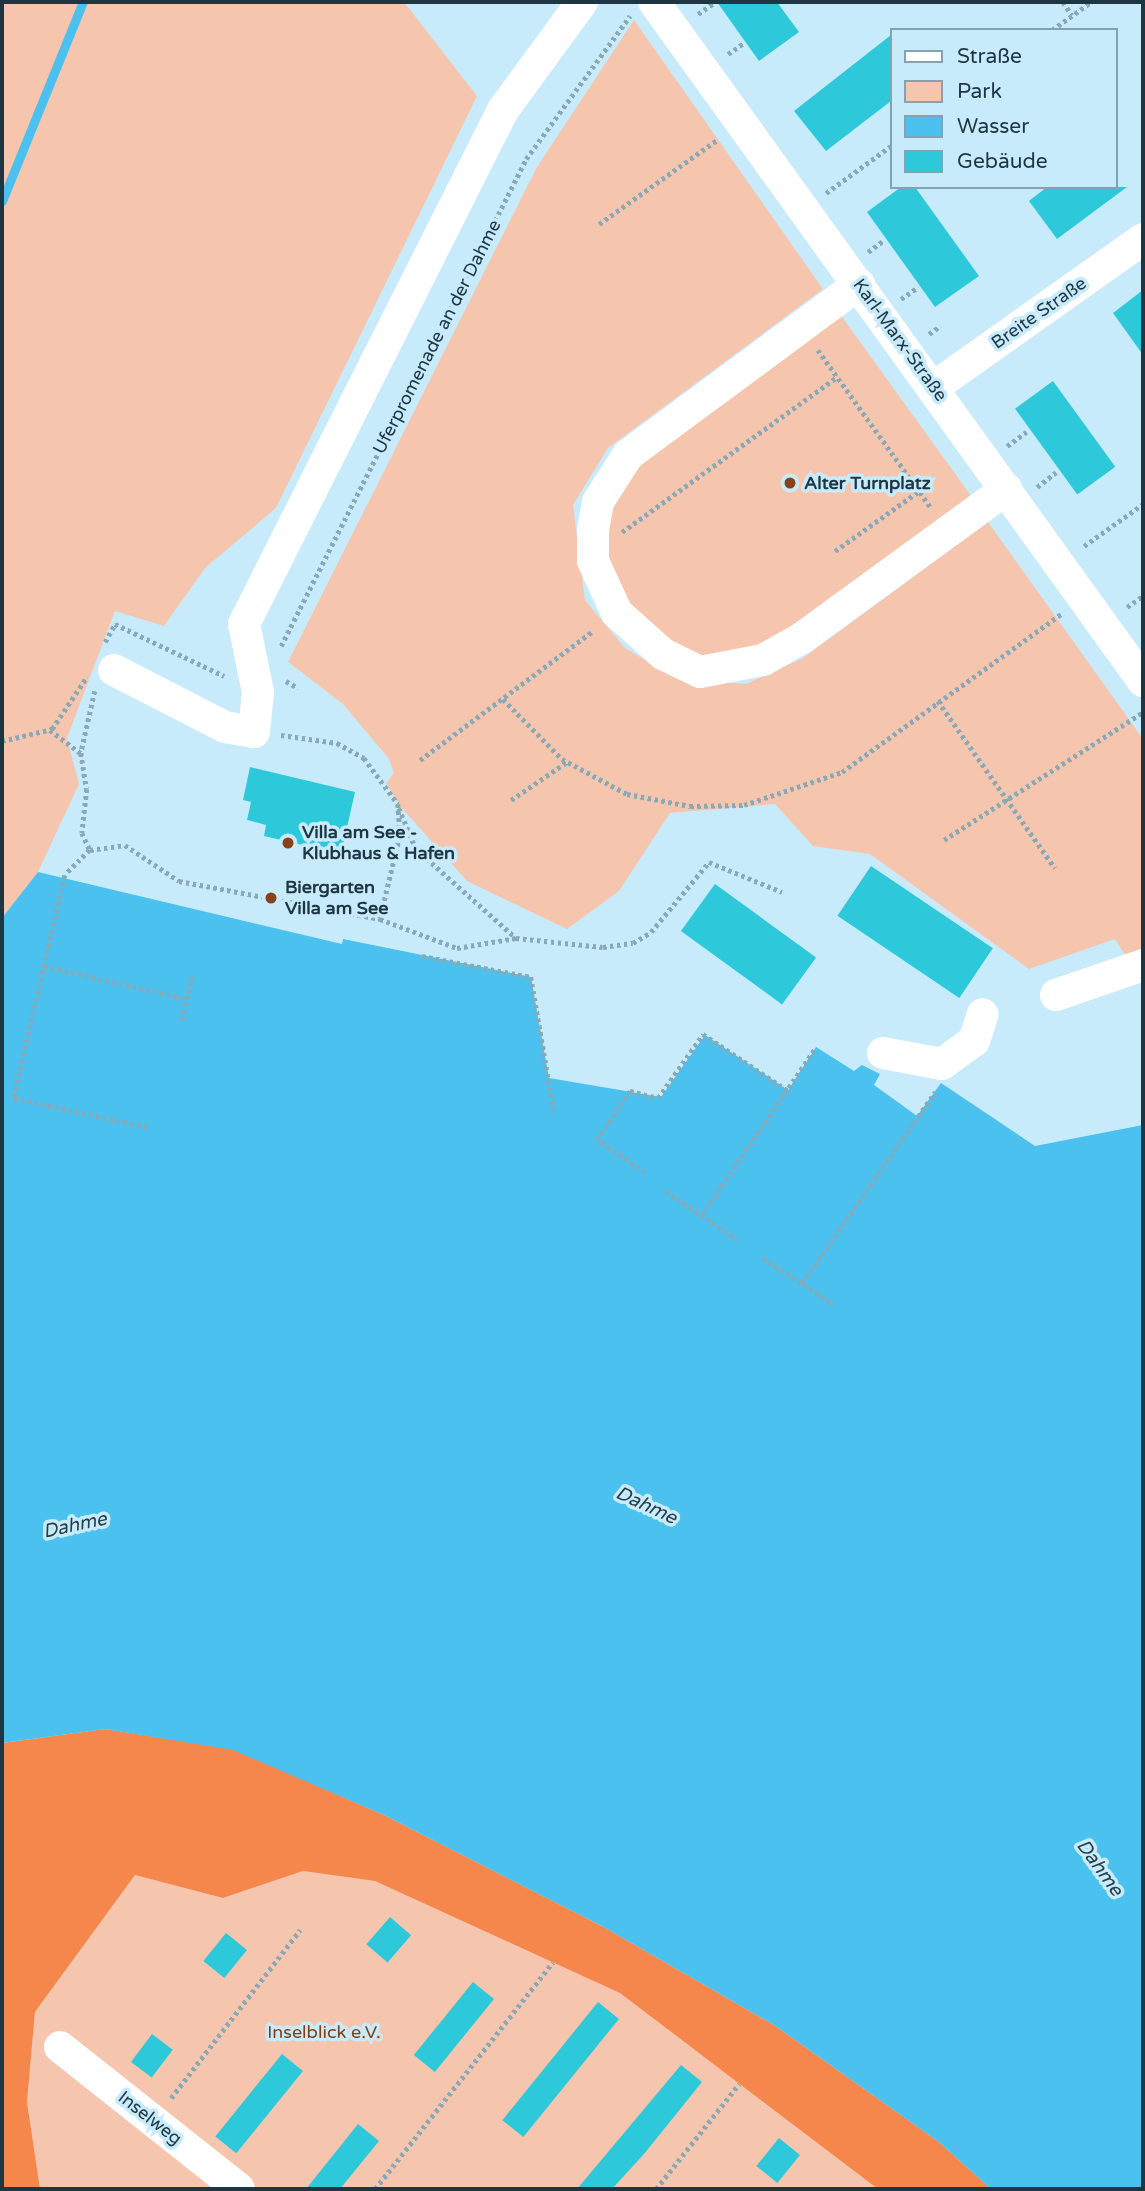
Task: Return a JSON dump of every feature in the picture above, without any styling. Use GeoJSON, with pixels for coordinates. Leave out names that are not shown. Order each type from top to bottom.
{"type":"FeatureCollection","features":[{"type":"Feature","properties":{"kind":"street"},"geometry":{"type":"LineString","coordinates":[[114,670],[225,727],[254,732],[258,692],[244,624],[503,110],[582,2]]}},
{"type":"Feature","properties":{"kind":"street","name":"Karl-Marx-Straße"},"geometry":{"type":"LineString","coordinates":[[646,5],[744,121],[805,207],[862,270],[934,387],[1019,490],[1060,563],[1143,681]]}},
{"type":"Feature","properties":{"kind":"street","name":"Breite Straße"},"geometry":{"type":"LineString","coordinates":[[934,387],[1143,239]]}},
{"type":"Feature","properties":{"kind":"street"},"geometry":{"type":"LineString","coordinates":[[862,270],[801,327],[628,455],[612,477],[598,502],[593,561],[617,613],[663,654],[700,672],[763,660],[948,532],[1019,490]]}},
{"type":"Feature","properties":{"kind":"street"},"geometry":{"type":"LineString","coordinates":[[1056,995],[1143,965]]}},
{"type":"Feature","properties":{"kind":"street"},"geometry":{"type":"LineString","coordinates":[[883,1053],[943,1064],[974,1041],[983,1014]]}},
{"type":"Feature","properties":{"kind":"street","name":"Inselweg"},"geometry":{"type":"LineString","coordinates":[[60,2047],[239,2189]]}},
{"type":"Feature","properties":{"kind":"path"},"geometry":{"type":"LineString","coordinates":[[1063,2],[1072,15]]}},
{"type":"Feature","properties":{"kind":"path"},"geometry":{"type":"LineString","coordinates":[[1055,28],[1091,2]]}},
{"type":"Feature","properties":{"kind":"path","name":"Uferpromenade an der Dahme"},"geometry":{"type":"LineString","coordinates":[[258,692],[526,159],[574,86],[646,5]]}},
{"type":"Feature","properties":{"kind":"path"},"geometry":{"type":"LineString","coordinates":[[599,224],[744,121]]}},
{"type":"Feature","properties":{"kind":"path"},"geometry":{"type":"LineString","coordinates":[[805,207],[890,147]]}},
{"type":"Feature","properties":{"kind":"path"},"geometry":{"type":"LineString","coordinates":[[862,270],[884,240]]}},
{"type":"Feature","properties":{"kind":"path"},"geometry":{"type":"LineString","coordinates":[[897,302],[918,287]]}},
{"type":"Feature","properties":{"kind":"path"},"geometry":{"type":"LineString","coordinates":[[801,327],[948,532]]}},
{"type":"Feature","properties":{"kind":"path"},"geometry":{"type":"LineString","coordinates":[[616,536],[837,377]]}},
{"type":"Feature","properties":{"kind":"path"},"geometry":{"type":"LineString","coordinates":[[1003,450],[1026,432]]}},
{"type":"Feature","properties":{"kind":"path"},"geometry":{"type":"LineString","coordinates":[[1019,490],[1056,472]]}},
{"type":"Feature","properties":{"kind":"path"},"geometry":{"type":"LineString","coordinates":[[835,551],[919,491]]}},
{"type":"Feature","properties":{"kind":"path"},"geometry":{"type":"LineString","coordinates":[[1060,563],[1143,504]]}},
{"type":"Feature","properties":{"kind":"path"},"geometry":{"type":"LineString","coordinates":[[1119,613],[1143,596]]}},
{"type":"Feature","properties":{"kind":"path"},"geometry":{"type":"LineString","coordinates":[[503,699],[567,762],[657,803],[744,805],[842,772],[1056,617]]}},
{"type":"Feature","properties":{"kind":"path"},"geometry":{"type":"LineString","coordinates":[[420,760],[601,625]]}},
{"type":"Feature","properties":{"kind":"path"},"geometry":{"type":"LineString","coordinates":[[90,850],[82,834],[87,789],[81,753],[88,706],[105,669],[114,670]]}},
{"type":"Feature","properties":{"kind":"path"},"geometry":{"type":"LineString","coordinates":[[938,701],[1055,868]]}},
{"type":"Feature","properties":{"kind":"path"},"geometry":{"type":"LineString","coordinates":[[944,840],[1143,712]]}},
{"type":"Feature","properties":{"kind":"path"},"geometry":{"type":"LineString","coordinates":[[2,741],[50,730],[81,753]]}},
{"type":"Feature","properties":{"kind":"path"},"geometry":{"type":"LineString","coordinates":[[254,732],[337,743],[364,758],[398,804],[416,849],[516,938]]}},
{"type":"Feature","properties":{"kind":"path"},"geometry":{"type":"LineString","coordinates":[[511,800],[567,762]]}},
{"type":"Feature","properties":{"kind":"path"},"geometry":{"type":"LineString","coordinates":[[380,919],[400,836],[398,804]]}},
{"type":"Feature","properties":{"kind":"path"},"geometry":{"type":"LineString","coordinates":[[147,1127],[14,1098],[65,875],[90,850],[125,845],[179,881],[380,919],[457,948],[516,938],[603,947],[633,943],[651,932],[709,862],[782,892]]}},
{"type":"Feature","properties":{"kind":"path"},"geometry":{"type":"LineString","coordinates":[[422,956],[531,977],[554,1112]]}},
{"type":"Feature","properties":{"kind":"path"},"geometry":{"type":"LineString","coordinates":[[44,966],[187,999]]}},
{"type":"Feature","properties":{"kind":"path"},"geometry":{"type":"LineString","coordinates":[[182,1020],[192,976]]}},
{"type":"Feature","properties":{"kind":"path"},"geometry":{"type":"LineString","coordinates":[[645,1172],[597,1140],[630,1091],[657,1098],[702,1034],[787,1090]]}},
{"type":"Feature","properties":{"kind":"path"},"geometry":{"type":"LineString","coordinates":[[702,1215],[816,1047]]}},
{"type":"Feature","properties":{"kind":"path"},"geometry":{"type":"LineString","coordinates":[[802,1283],[941,1083]]}},
{"type":"Feature","properties":{"kind":"path"},"geometry":{"type":"LineString","coordinates":[[666,1191],[737,1239]]}},
{"type":"Feature","properties":{"kind":"path"},"geometry":{"type":"LineString","coordinates":[[763,1258],[834,1305]]}},
{"type":"Feature","properties":{"kind":"path"},"geometry":{"type":"LineString","coordinates":[[154,2120],[300,1930]]}},
{"type":"Feature","properties":{"kind":"path"},"geometry":{"type":"LineString","coordinates":[[375,2189],[553,1962]]}},
{"type":"Feature","properties":{"kind":"path"},"geometry":{"type":"LineString","coordinates":[[656,2189],[739,2084]]}},
{"type":"Feature","properties":{"kind":"green space"},"geometry":{"type":"Polygon","coordinates":[[[2,2],[404,2],[477,96],[276,508],[205,568],[164,626],[115,611],[67,738],[79,784],[38,872],[2,918],[2,2]]]}},
{"type":"Feature","properties":{"kind":"green space"},"geometry":{"type":"Polygon","coordinates":[[[634,20],[823,289],[608,448],[573,505],[585,600],[625,648],[677,679],[746,684],[803,658],[988,522],[1143,739],[1143,951],[1127,958],[1115,939],[1029,969],[870,854],[813,846],[775,804],[670,813],[619,891],[567,929],[467,881],[399,805],[386,783],[394,773],[389,759],[343,704],[288,662],[537,167],[634,20]]]}},
{"type":"Feature","properties":{"kind":"green space","name":"Alter Turnplatz"},"geometry":{"type":"Polygon","coordinates":[[[840,314],[974,500],[774,642],[710,659],[675,649],[637,624],[603,548],[606,505],[628,466],[840,314]]]}},
{"type":"Feature","properties":{"kind":"green space","name":"Inselblick e.V."},"geometry":{"type":"Polygon","coordinates":[[[303,1871],[375,1881],[620,1992],[878,2189],[40,2189],[27,2102],[35,2012],[135,1875],[223,1898],[303,1871]]]}},
{"type":"Feature","properties":{"kind":"shaded area"},"geometry":{"type":"Polygon","coordinates":[[[105,1729],[233,1749],[384,1815],[602,1926],[774,2025],[939,2142],[991,2189],[878,2189],[620,1993],[375,1881],[303,1871],[223,1898],[135,1875],[35,2012],[27,2102],[40,2189],[2,2189],[2,1743],[105,1729]]]}},
{"type":"Feature","properties":{"kind":"water","name":"Dahme"},"geometry":{"type":"Polygon","coordinates":[[[38,872],[342,944],[343,939],[531,977],[549,1078],[661,1097],[705,1035],[788,1090],[816,1047],[854,1071],[862,1065],[880,1074],[874,1085],[917,1116],[941,1083],[1035,1146],[1143,1125],[1143,2189],[991,2189],[939,2142],[774,2025],[602,1926],[384,1815],[233,1750],[105,1729],[2,1743],[2,918],[38,872]]]}},
{"type":"Feature","properties":{"kind":"building"},"geometry":{"type":"Polygon","coordinates":[[[717,2],[777,2],[799,32],[759,61],[717,2]]]}},
{"type":"Feature","properties":{"kind":"building"},"geometry":{"type":"Polygon","coordinates":[[[890,36],[890,102],[826,151],[794,111],[890,36]]]}},
{"type":"Feature","properties":{"kind":"building"},"geometry":{"type":"Polygon","coordinates":[[[1127,187],[1057,239],[1029,201],[1044,189],[1127,187]]]}},
{"type":"Feature","properties":{"kind":"building"},"geometry":{"type":"Polygon","coordinates":[[[898,189],[916,189],[979,276],[935,307],[867,212],[898,189]]]}},
{"type":"Feature","properties":{"kind":"building"},"geometry":{"type":"Polygon","coordinates":[[[1143,290],[1143,355],[1113,313],[1143,290]]]}},
{"type":"Feature","properties":{"kind":"building"},"geometry":{"type":"Polygon","coordinates":[[[1053,381],[1115,467],[1077,494],[1015,409],[1053,381]]]}},
{"type":"Feature","properties":{"kind":"building"},"geometry":{"type":"Polygon","coordinates":[[[250,767],[355,792],[341,854],[264,836],[266,825],[247,820],[251,802],[243,800],[250,767]]]}},
{"type":"Feature","properties":{"kind":"building"},"geometry":{"type":"Polygon","coordinates":[[[871,866],[993,948],[959,998],[837,916],[871,866]]]}},
{"type":"Feature","properties":{"kind":"building"},"geometry":{"type":"Polygon","coordinates":[[[715,884],[816,957],[782,1004],[681,931],[715,884]]]}},
{"type":"Feature","properties":{"kind":"building"},"geometry":{"type":"Polygon","coordinates":[[[390,1917],[411,1935],[388,1963],[366,1944],[390,1917]]]}},
{"type":"Feature","properties":{"kind":"building"},"geometry":{"type":"Polygon","coordinates":[[[226,1933],[247,1950],[224,1978],[203,1961],[226,1933]]]}},
{"type":"Feature","properties":{"kind":"building"},"geometry":{"type":"Polygon","coordinates":[[[473,1982],[494,1999],[435,2072],[414,2055],[473,1982]]]}},
{"type":"Feature","properties":{"kind":"building"},"geometry":{"type":"Polygon","coordinates":[[[598,2002],[619,2019],[523,2137],[502,2120],[598,2002]]]}},
{"type":"Feature","properties":{"kind":"building"},"geometry":{"type":"Polygon","coordinates":[[[152,2034],[173,2050],[152,2078],[131,2062],[152,2034]]]}},
{"type":"Feature","properties":{"kind":"building"},"geometry":{"type":"Polygon","coordinates":[[[282,2054],[303,2071],[236,2153],[215,2136],[282,2054]]]}},
{"type":"Feature","properties":{"kind":"building"},"geometry":{"type":"Polygon","coordinates":[[[681,2065],[702,2082],[644,2154],[612,2189],[577,2189],[681,2065]]]}},
{"type":"Feature","properties":{"kind":"building"},"geometry":{"type":"Polygon","coordinates":[[[358,2124],[379,2141],[340,2189],[306,2189],[358,2124]]]}},
{"type":"Feature","properties":{"kind":"building"},"geometry":{"type":"Polygon","coordinates":[[[779,2138],[800,2155],[777,2183],[756,2166],[779,2138]]]}},
{"type":"Feature","properties":{"kind":"waterway"},"geometry":{"type":"LineString","coordinates":[[2,201],[83,2]]}},
{"type":"Feature","properties":{"kind":"place","name":"Alter Turnplatz"},"geometry":{"type":"Point","coordinates":[790,483]}},
{"type":"Feature","properties":{"kind":"place","name":"Villa am See - Klubhaus & Hafen"},"geometry":{"type":"Point","coordinates":[288,843]}},
{"type":"Feature","properties":{"kind":"place","name":"Biergarten Villa am See"},"geometry":{"type":"Point","coordinates":[271,898]}}]}
